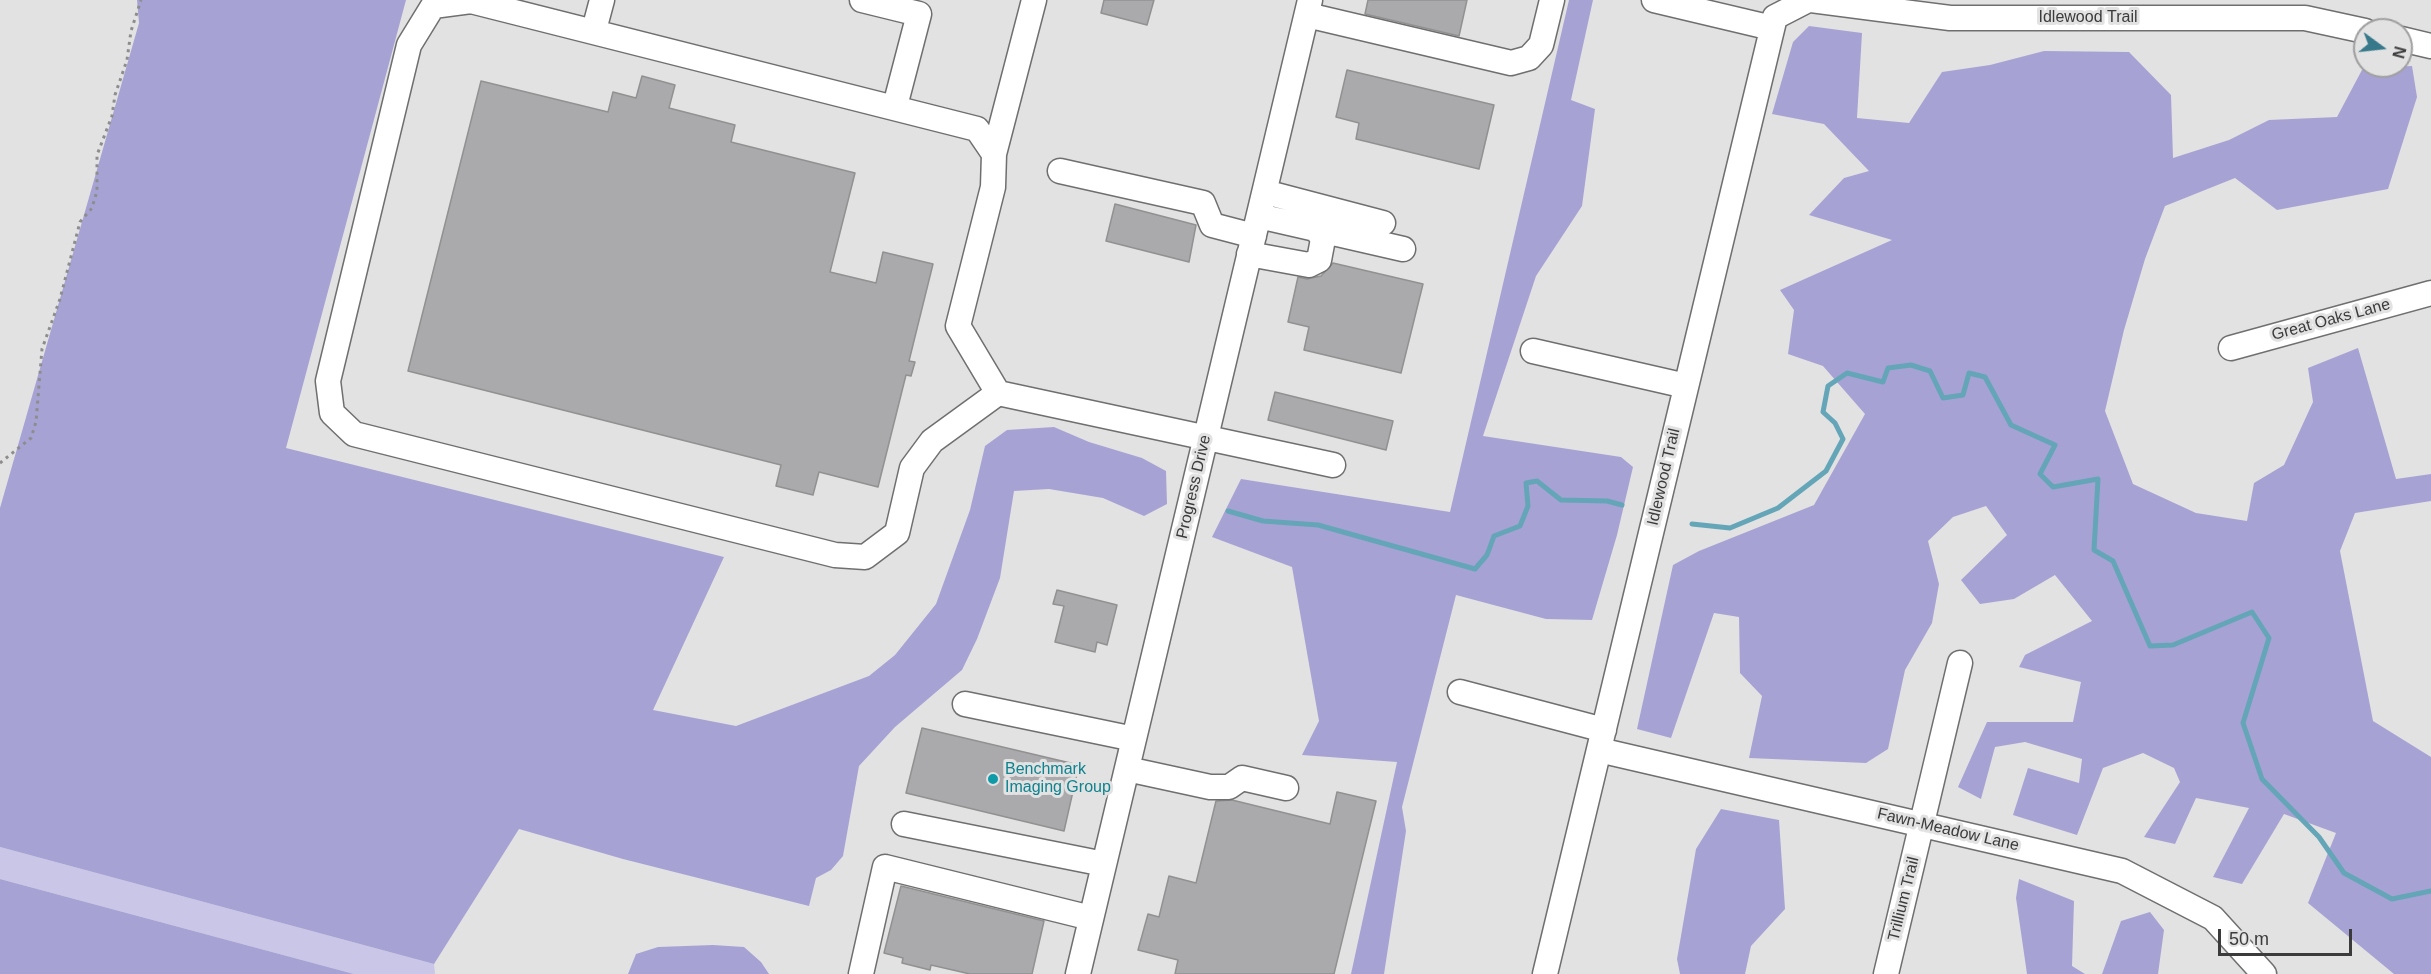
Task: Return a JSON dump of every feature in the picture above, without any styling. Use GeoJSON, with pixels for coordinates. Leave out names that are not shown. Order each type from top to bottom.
{"type":"FeatureCollection","features":[{"type":"Feature","properties":{"kind":"street"},"geometry":{"type":"LineString","coordinates":[[594,30],[602,0]]}},
{"type":"Feature","properties":{"kind":"street"},"geometry":{"type":"LineString","coordinates":[[862,0],[921,7],[895,106]]}},
{"type":"Feature","properties":{"kind":"street"},"geometry":{"type":"LineString","coordinates":[[1034,0],[994,154],[993,187],[958,326],[998,393],[1333,465]]}},
{"type":"Feature","properties":{"kind":"street"},"geometry":{"type":"LineString","coordinates":[[1309,7],[1511,63],[1529,58],[1541,45],[1552,0]]}},
{"type":"Feature","properties":{"kind":"street"},"geometry":{"type":"LineString","coordinates":[[1654,0],[1772,28]]}},
{"type":"Feature","properties":{"kind":"street"},"geometry":{"type":"LineString","coordinates":[[994,154],[977,129],[895,106],[471,1],[433,6],[409,45],[328,381],[332,413],[354,434],[827,553],[865,557],[897,533],[912,468],[932,441],[998,393]]}},
{"type":"Feature","properties":{"kind":"street","name":"Idlewood Trail"},"geometry":{"type":"LineString","coordinates":[[1545,974],[1775,17],[1802,2],[1950,18],[2305,18],[2353,28]]}},
{"type":"Feature","properties":{"kind":"street","name":"Progress Drive"},"geometry":{"type":"LineString","coordinates":[[1078,974],[1309,7]]}},
{"type":"Feature","properties":{"kind":"street"},"geometry":{"type":"LineString","coordinates":[[2413,42],[2431,46]]}},
{"type":"Feature","properties":{"kind":"street"},"geometry":{"type":"LineString","coordinates":[[1060,171],[1203,203],[1212,225],[1254,235],[1309,265],[1318,260],[1323,238],[1317,230]]}},
{"type":"Feature","properties":{"kind":"street"},"geometry":{"type":"LineString","coordinates":[[1265,192],[1383,224]]}},
{"type":"Feature","properties":{"kind":"street"},"geometry":{"type":"LineString","coordinates":[[1254,235],[1317,230],[1403,249]]}},
{"type":"Feature","properties":{"kind":"street","name":"Great Oaks Lane"},"geometry":{"type":"LineString","coordinates":[[2231,348],[2431,293]]}},
{"type":"Feature","properties":{"kind":"street"},"geometry":{"type":"LineString","coordinates":[[1533,351],[1686,386]]}},
{"type":"Feature","properties":{"kind":"street","name":"Trillium Trail"},"geometry":{"type":"LineString","coordinates":[[1886,974],[1960,663]]}},
{"type":"Feature","properties":{"kind":"street","name":"Fawn-Meadow Lane"},"geometry":{"type":"LineString","coordinates":[[1460,692],[1602,740],[1922,824],[2122,871],[2213,918],[2264,974]]}},
{"type":"Feature","properties":{"kind":"street"},"geometry":{"type":"LineString","coordinates":[[965,705],[1134,739]]}},
{"type":"Feature","properties":{"kind":"street"},"geometry":{"type":"LineString","coordinates":[[1127,769],[1210,787],[1229,787],[1242,778],[1286,788]]}},
{"type":"Feature","properties":{"kind":"street"},"geometry":{"type":"LineString","coordinates":[[904,824],[1104,864]]}},
{"type":"Feature","properties":{"kind":"street"},"geometry":{"type":"LineString","coordinates":[[861,974],[885,867],[1091,918]]}},
{"type":"Feature","properties":{"kind":"path"},"geometry":{"type":"LineString","coordinates":[[0,463],[31,438],[40,401],[39,374],[42,349],[60,299],[80,222],[92,208],[97,191],[97,155],[112,116],[121,71],[127,60],[131,31],[141,0]]}},
{"type":"Feature","properties":{"kind":"shaded area"},"geometry":{"type":"Polygon","coordinates":[[[137,0],[406,0],[286,448],[724,557],[653,710],[736,726],[869,676],[895,655],[936,604],[970,510],[985,446],[1007,430],[1054,427],[1089,442],[1142,458],[1166,471],[1167,504],[1144,516],[1103,498],[1049,489],[1014,491],[1000,578],[977,639],[962,670],[895,727],[859,766],[843,856],[831,870],[816,878],[809,906],[623,859],[519,829],[434,964],[0,847],[0,508],[139,23],[137,0]]]}},
{"type":"Feature","properties":{"kind":"shaded area"},"geometry":{"type":"Polygon","coordinates":[[[1569,0],[1593,0],[1571,100],[1595,109],[1582,206],[1536,276],[1483,436],[1621,457],[1633,467],[1617,535],[1592,620],[1546,619],[1456,595],[1402,807],[1406,831],[1384,974],[1351,974],[1397,762],[1302,755],[1319,721],[1292,567],[1212,537],[1241,479],[1450,512],[1569,0]]]}},
{"type":"Feature","properties":{"kind":"shaded area"},"geometry":{"type":"Polygon","coordinates":[[[1809,26],[1862,33],[1857,118],[1909,123],[1942,72],[1990,65],[2044,51],[2129,52],[2171,95],[2173,158],[2229,140],[2269,120],[2337,117],[2358,78],[2413,78],[2413,72],[2417,97],[2388,189],[2277,210],[2235,178],[2165,206],[2145,259],[2124,330],[2105,411],[2133,484],[2196,513],[2247,521],[2254,483],[2284,465],[2313,402],[2308,368],[2358,348],[2396,479],[2431,474],[2431,501],[2355,513],[2340,551],[2373,721],[2431,757],[2431,974],[2394,974],[2308,903],[2336,833],[2284,814],[2242,884],[2213,877],[2249,808],[2196,798],[2175,844],[2144,837],[2180,782],[2174,768],[2143,753],[2103,768],[2077,835],[2013,815],[2028,768],[2079,783],[2082,759],[2025,742],[1995,747],[1981,799],[1958,787],[1987,722],[2073,722],[2081,682],[2019,667],[2025,655],[2092,621],[2055,575],[2014,599],[1980,604],[1961,580],[2007,535],[1986,506],[1953,517],[1928,541],[1939,584],[1932,623],[1905,670],[1888,749],[1866,763],[1749,758],[1762,696],[1740,673],[1739,617],[1714,613],[1671,738],[1637,729],[1673,565],[1699,551],[1814,505],[1865,414],[1823,366],[1788,354],[1794,310],[1780,290],[1892,240],[1809,215],[1844,178],[1869,171],[1824,124],[1772,114],[1793,42],[1809,26]]]}},
{"type":"Feature","properties":{"kind":"shaded area"},"geometry":{"type":"Polygon","coordinates":[[[1721,809],[1779,820],[1785,909],[1751,946],[1745,974],[1680,974],[1677,959],[1696,849],[1721,809]]]}},
{"type":"Feature","properties":{"kind":"shaded area"},"geometry":{"type":"Polygon","coordinates":[[[0,847],[434,964],[435,974],[354,974],[0,879],[0,847]]]}},
{"type":"Feature","properties":{"kind":"shaded area"},"geometry":{"type":"Polygon","coordinates":[[[0,879],[354,974],[0,974],[0,879]]]}},
{"type":"Feature","properties":{"kind":"shaded area"},"geometry":{"type":"Polygon","coordinates":[[[2019,879],[2074,901],[2072,966],[2085,974],[2027,974],[2016,898],[2019,879]]]}},
{"type":"Feature","properties":{"kind":"shaded area"},"geometry":{"type":"Polygon","coordinates":[[[2150,912],[2164,930],[2158,974],[2102,974],[2121,921],[2150,912]]]}},
{"type":"Feature","properties":{"kind":"shaded area"},"geometry":{"type":"Polygon","coordinates":[[[713,945],[744,947],[761,962],[769,974],[628,974],[636,954],[658,947],[713,945]]]}},
{"type":"Feature","properties":{"kind":"building"},"geometry":{"type":"Polygon","coordinates":[[[1104,0],[1154,0],[1147,25],[1101,13],[1104,0]]]}},
{"type":"Feature","properties":{"kind":"building"},"geometry":{"type":"Polygon","coordinates":[[[1368,0],[1467,0],[1459,36],[1365,14],[1368,0]]]}},
{"type":"Feature","properties":{"kind":"building"},"geometry":{"type":"Polygon","coordinates":[[[1347,70],[1494,105],[1479,169],[1356,139],[1359,123],[1336,117],[1347,70]]]}},
{"type":"Feature","properties":{"kind":"building"},"geometry":{"type":"Polygon","coordinates":[[[642,76],[675,85],[669,108],[735,125],[731,142],[855,173],[830,272],[876,283],[883,252],[933,264],[909,361],[915,362],[911,376],[906,375],[878,487],[819,472],[813,495],[776,486],[781,465],[408,371],[481,81],[608,112],[613,92],[636,98],[642,76]]]}},
{"type":"Feature","properties":{"kind":"building"},"geometry":{"type":"Polygon","coordinates":[[[1115,204],[1196,225],[1189,262],[1106,241],[1115,204]]]}},
{"type":"Feature","properties":{"kind":"building"},"geometry":{"type":"Polygon","coordinates":[[[1333,263],[1423,284],[1401,373],[1304,350],[1309,327],[1288,322],[1298,277],[1307,279],[1321,276],[1333,263]]]}},
{"type":"Feature","properties":{"kind":"building"},"geometry":{"type":"Polygon","coordinates":[[[1275,392],[1393,421],[1386,450],[1268,420],[1275,392]]]}},
{"type":"Feature","properties":{"kind":"building"},"geometry":{"type":"Polygon","coordinates":[[[1057,590],[1117,605],[1107,645],[1097,642],[1095,652],[1055,642],[1064,606],[1053,604],[1057,590]]]}},
{"type":"Feature","properties":{"kind":"building","name":"Benchmark Imaging Group"},"geometry":{"type":"Polygon","coordinates":[[[922,728],[1079,765],[1064,831],[906,793],[922,728]]]}},
{"type":"Feature","properties":{"kind":"building"},"geometry":{"type":"Polygon","coordinates":[[[1337,792],[1376,801],[1334,974],[1175,974],[1178,960],[1138,950],[1148,914],[1159,917],[1169,876],[1196,883],[1216,801],[1232,800],[1330,824],[1337,792]]]}},
{"type":"Feature","properties":{"kind":"building"},"geometry":{"type":"Polygon","coordinates":[[[901,886],[1044,921],[1032,974],[970,974],[931,965],[930,970],[902,963],[903,958],[884,953],[901,886]]]}},
{"type":"Feature","properties":{"kind":"waterway"},"geometry":{"type":"LineString","coordinates":[[1692,524],[1730,528],[1778,508],[1826,471],[1843,439],[1835,423],[1823,412],[1828,386],[1847,373],[1883,382],[1888,368],[1911,365],[1930,371],[1943,398],[1963,395],[1969,373],[1985,377],[2011,425],[2055,445],[2040,474],[2053,487],[2098,479],[2094,550],[2113,561],[2150,646],[2173,645],[2252,612],[2269,638],[2243,723],[2262,779],[2319,837],[2344,873],[2392,899],[2431,891]]}},
{"type":"Feature","properties":{"kind":"waterway"},"geometry":{"type":"LineString","coordinates":[[1228,511],[1263,521],[1318,525],[1475,569],[1487,555],[1494,536],[1520,526],[1528,506],[1526,483],[1537,481],[1561,500],[1607,501],[1622,505]]}},
{"type":"Feature","properties":{"kind":"place","name":"Benchmark Imaging Group"},"geometry":{"type":"Point","coordinates":[993,779]}}]}
